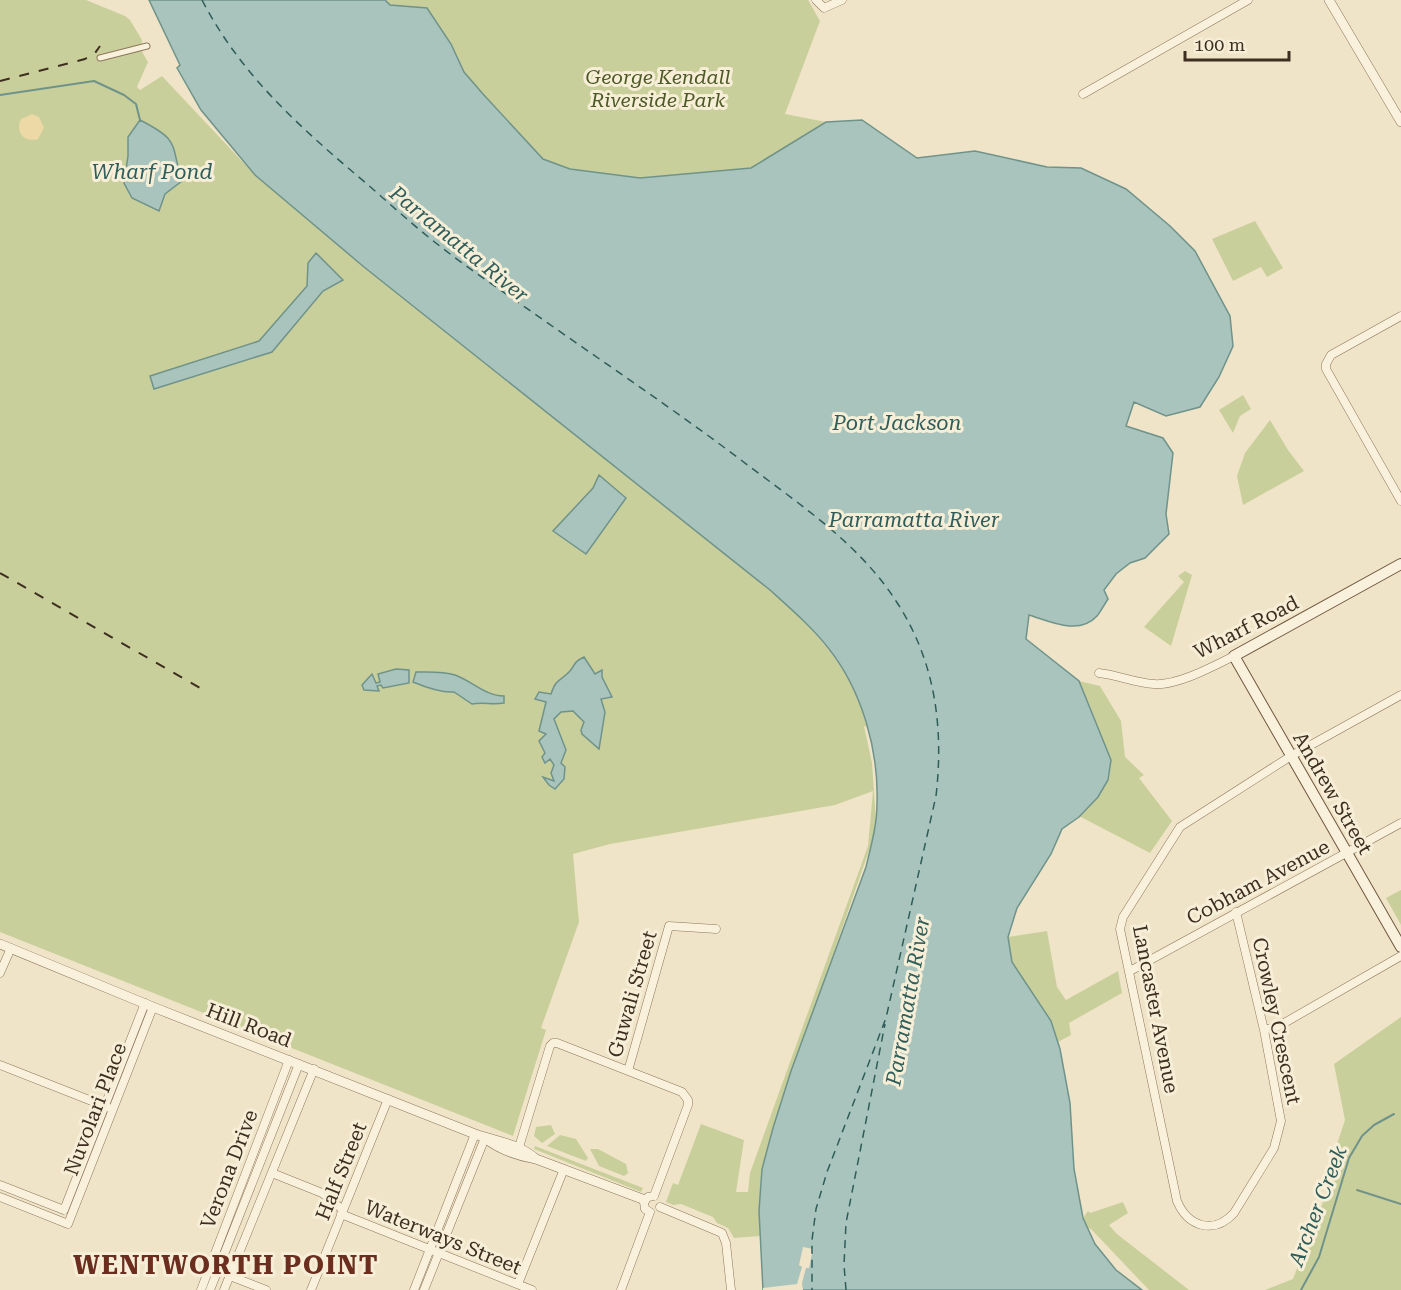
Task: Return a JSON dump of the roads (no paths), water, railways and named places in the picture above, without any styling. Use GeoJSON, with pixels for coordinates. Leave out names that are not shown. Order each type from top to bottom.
{"type":"FeatureCollection","features":[{"type":"Feature","properties":{"kind":"main road","name":"Wharf Road"},"geometry":{"type":"LineString","coordinates":[[1234,656],[1401,564]]}},
{"type":"Feature","properties":{"kind":"main road","name":"Andrew Street"},"geometry":{"type":"LineString","coordinates":[[1234,656],[1401,947]]}},
{"type":"Feature","properties":{"kind":"street"},"geometry":{"type":"LineString","coordinates":[[819,3],[829,8],[842,0]]}},
{"type":"Feature","properties":{"kind":"street"},"geometry":{"type":"LineString","coordinates":[[1083,94],[1248,0]]}},
{"type":"Feature","properties":{"kind":"street"},"geometry":{"type":"LineString","coordinates":[[1329,0],[1401,122]]}},
{"type":"Feature","properties":{"kind":"street"},"geometry":{"type":"LineString","coordinates":[[100,58],[147,46]]}},
{"type":"Feature","properties":{"kind":"street"},"geometry":{"type":"LineString","coordinates":[[1401,316],[1331,355],[1326,364],[1329,377],[1401,501]]}},
{"type":"Feature","properties":{"kind":"street","name":"Wharf Road"},"geometry":{"type":"LineString","coordinates":[[1099,673],[1144,683],[1163,684],[1234,656]]}},
{"type":"Feature","properties":{"kind":"street","name":"Lancaster Avenue"},"geometry":{"type":"LineString","coordinates":[[1218,1225],[1198,1224],[1188,1219],[1181,1211],[1177,1201],[1120,929],[1123,917],[1180,827],[1291,756],[1401,695]]}},
{"type":"Feature","properties":{"kind":"street","name":"Cobham Avenue"},"geometry":{"type":"LineString","coordinates":[[1130,971],[1401,823]]}},
{"type":"Feature","properties":{"kind":"street","name":"Crowley Crescent"},"geometry":{"type":"LineString","coordinates":[[1218,1225],[1227,1221],[1234,1213],[1274,1148],[1281,1121],[1264,1030],[1236,912]]}},
{"type":"Feature","properties":{"kind":"street","name":"Guwali Street"},"geometry":{"type":"LineString","coordinates":[[628,1071],[669,926],[716,929]]}},
{"type":"Feature","properties":{"kind":"street"},"geometry":{"type":"LineString","coordinates":[[0,973],[3,947]]}},
{"type":"Feature","properties":{"kind":"street","name":"Hill Road"},"geometry":{"type":"LineString","coordinates":[[3,947],[476,1134],[494,1145],[524,1157],[536,1159],[649,1198]]}},
{"type":"Feature","properties":{"kind":"street"},"geometry":{"type":"LineString","coordinates":[[1264,1030],[1279,1026],[1401,956]]}},
{"type":"Feature","properties":{"kind":"street","name":"Nuvolari Place"},"geometry":{"type":"LineString","coordinates":[[68,1224],[149,1005]]}},
{"type":"Feature","properties":{"kind":"street"},"geometry":{"type":"LineString","coordinates":[[519,1147],[550,1046],[553,1043],[682,1092],[688,1100],[688,1105],[649,1198],[645,1209],[650,1212],[656,1211],[660,1207],[660,1201],[649,1198]]}},
{"type":"Feature","properties":{"kind":"street","name":"Verona Drive"},"geometry":{"type":"LineString","coordinates":[[201,1290],[289,1060]]}},
{"type":"Feature","properties":{"kind":"street","name":"Verona Drive"},"geometry":{"type":"LineString","coordinates":[[210,1290],[299,1064]]}},
{"type":"Feature","properties":{"kind":"street"},"geometry":{"type":"LineString","coordinates":[[0,1065],[109,1108]]}},
{"type":"Feature","properties":{"kind":"street","name":"Verona Drive"},"geometry":{"type":"LineString","coordinates":[[225,1288],[314,1069]]}},
{"type":"Feature","properties":{"kind":"street","name":"Half Street"},"geometry":{"type":"LineString","coordinates":[[311,1290],[388,1099]]}},
{"type":"Feature","properties":{"kind":"street","name":"Nuvolari Place"},"geometry":{"type":"LineString","coordinates":[[64,1210],[109,1108]]}},
{"type":"Feature","properties":{"kind":"street"},"geometry":{"type":"LineString","coordinates":[[414,1290],[476,1134]]}},
{"type":"Feature","properties":{"kind":"street"},"geometry":{"type":"LineString","coordinates":[[424,1290],[485,1138]]}},
{"type":"Feature","properties":{"kind":"street","name":"Hill Road"},"geometry":{"type":"LineString","coordinates":[[485,1138],[497,1139],[519,1147],[536,1159]]}},
{"type":"Feature","properties":{"kind":"street"},"geometry":{"type":"LineString","coordinates":[[249,1164],[258,1168]]}},
{"type":"Feature","properties":{"kind":"street"},"geometry":{"type":"LineString","coordinates":[[518,1284],[564,1169]]}},
{"type":"Feature","properties":{"kind":"street","name":"Waterways Street"},"geometry":{"type":"LineString","coordinates":[[272,1173],[322,1193],[342,1212],[532,1290]]}},
{"type":"Feature","properties":{"kind":"street"},"geometry":{"type":"LineString","coordinates":[[0,1185],[64,1210],[68,1224]]}},
{"type":"Feature","properties":{"kind":"street"},"geometry":{"type":"LineString","coordinates":[[0,1197],[68,1224]]}},
{"type":"Feature","properties":{"kind":"street"},"geometry":{"type":"LineString","coordinates":[[660,1207],[722,1233],[726,1243],[731,1290]]}},
{"type":"Feature","properties":{"kind":"street"},"geometry":{"type":"LineString","coordinates":[[621,1290],[650,1212]]}},
{"type":"Feature","properties":{"kind":"street"},"geometry":{"type":"LineString","coordinates":[[207,1274],[215,1277]]}},
{"type":"Feature","properties":{"kind":"street"},"geometry":{"type":"LineString","coordinates":[[230,1276],[266,1290]]}},
{"type":"Feature","properties":{"kind":"street"},"geometry":{"type":"LineString","coordinates":[[225,1288],[234,1290]]}},
{"type":"Feature","properties":{"kind":"water","name":"Port Jackson"},"geometry":{"type":"Polygon","coordinates":[[[149,0],[385,0],[390,5],[427,8],[451,44],[464,72],[483,94],[543,159],[570,169],[640,178],[751,168],[826,122],[862,120],[917,158],[975,151],[1047,167],[1081,168],[1126,189],[1170,226],[1195,251],[1230,316],[1233,346],[1219,377],[1200,407],[1166,416],[1134,402],[1126,426],[1163,438],[1173,453],[1166,514],[1169,534],[1145,558],[1130,563],[1116,574],[1104,590],[1108,599],[1097,616],[1090,622],[1082,625],[1064,625],[1029,615],[1026,639],[1079,681],[1111,760],[1108,780],[1098,797],[1079,817],[1062,829],[1051,854],[1017,908],[1008,937],[1012,962],[1051,1021],[1060,1049],[1070,1103],[1074,1169],[1083,1218],[1095,1244],[1116,1270],[1142,1290],[763,1290],[759,1211],[762,1169],[791,1071],[866,867],[876,820],[875,763],[866,722],[851,683],[829,649],[801,618],[770,590],[364,267],[255,175],[201,110],[177,68],[180,65],[149,0]]]}},
{"type":"Feature","properties":{"kind":"water","name":"Wharf Pond"},"geometry":{"type":"Polygon","coordinates":[[[140,120],[162,133],[172,144],[182,181],[165,194],[159,211],[132,198],[124,183],[128,137],[140,120]]]}},
{"type":"Feature","properties":{"kind":"water"},"geometry":{"type":"Polygon","coordinates":[[[316,253],[343,280],[323,291],[272,352],[154,389],[150,376],[259,341],[307,286],[308,263],[316,253]]]}},
{"type":"Feature","properties":{"kind":"water"},"geometry":{"type":"Polygon","coordinates":[[[599,475],[626,498],[586,554],[553,531],[593,488],[599,475]]]}},
{"type":"Feature","properties":{"kind":"water"},"geometry":{"type":"Polygon","coordinates":[[[584,657],[595,674],[602,670],[602,677],[612,697],[601,699],[605,712],[599,749],[582,734],[584,722],[573,711],[561,712],[554,719],[566,750],[561,763],[565,767],[564,779],[555,789],[543,777],[554,781],[551,773],[554,765],[550,759],[545,763],[542,757],[545,753],[539,741],[546,734],[539,731],[546,702],[535,699],[539,692],[551,694],[557,682],[584,657]]]}},
{"type":"Feature","properties":{"kind":"water"},"geometry":{"type":"Polygon","coordinates":[[[396,669],[409,670],[409,683],[383,688],[381,685],[377,686],[379,691],[364,690],[362,685],[372,674],[376,683],[380,682],[378,674],[396,669]]]}},
{"type":"Feature","properties":{"kind":"water"},"geometry":{"type":"Polygon","coordinates":[[[416,672],[441,672],[455,675],[491,694],[504,696],[504,703],[472,704],[454,692],[438,691],[413,682],[416,672]]]}},
{"type":"Feature","properties":{"kind":"waterway"},"geometry":{"type":"LineString","coordinates":[[0,95],[94,81],[124,95],[136,104],[140,120]]}},
{"type":"Feature","properties":{"kind":"waterway","name":"Archer Creek"},"geometry":{"type":"LineString","coordinates":[[1301,1290],[1319,1257],[1349,1158],[1362,1136],[1374,1125],[1394,1114]]}},
{"type":"Feature","properties":{"kind":"waterway"},"geometry":{"type":"LineString","coordinates":[[1357,1190],[1401,1204]]}},
{"type":"Feature","properties":{"kind":"railway"},"geometry":{"type":"LineString","coordinates":[[0,81],[85,59],[95,53],[100,46]]}},
{"type":"Feature","properties":{"kind":"railway"},"geometry":{"type":"LineString","coordinates":[[0,573],[207,692]]}},
{"type":"Feature","properties":{"kind":"district","name":"WENTWORTH POINT"},"geometry":{"type":"Point","coordinates":[226,1265]}},
{"type":"Feature","properties":{"kind":"park label","name":"George Kendall Riverside Park"},"geometry":{"type":"Point","coordinates":[658,88]}},
{"type":"Feature","properties":{"kind":"water label","name":"Parramatta River"},"geometry":{"type":"Point","coordinates":[459,244]}},
{"type":"Feature","properties":{"kind":"water label","name":"Parramatta River"},"geometry":{"type":"Point","coordinates":[914,520]}},
{"type":"Feature","properties":{"kind":"water label","name":"Parramatta River"},"geometry":{"type":"Point","coordinates":[908,1001]}}]}
